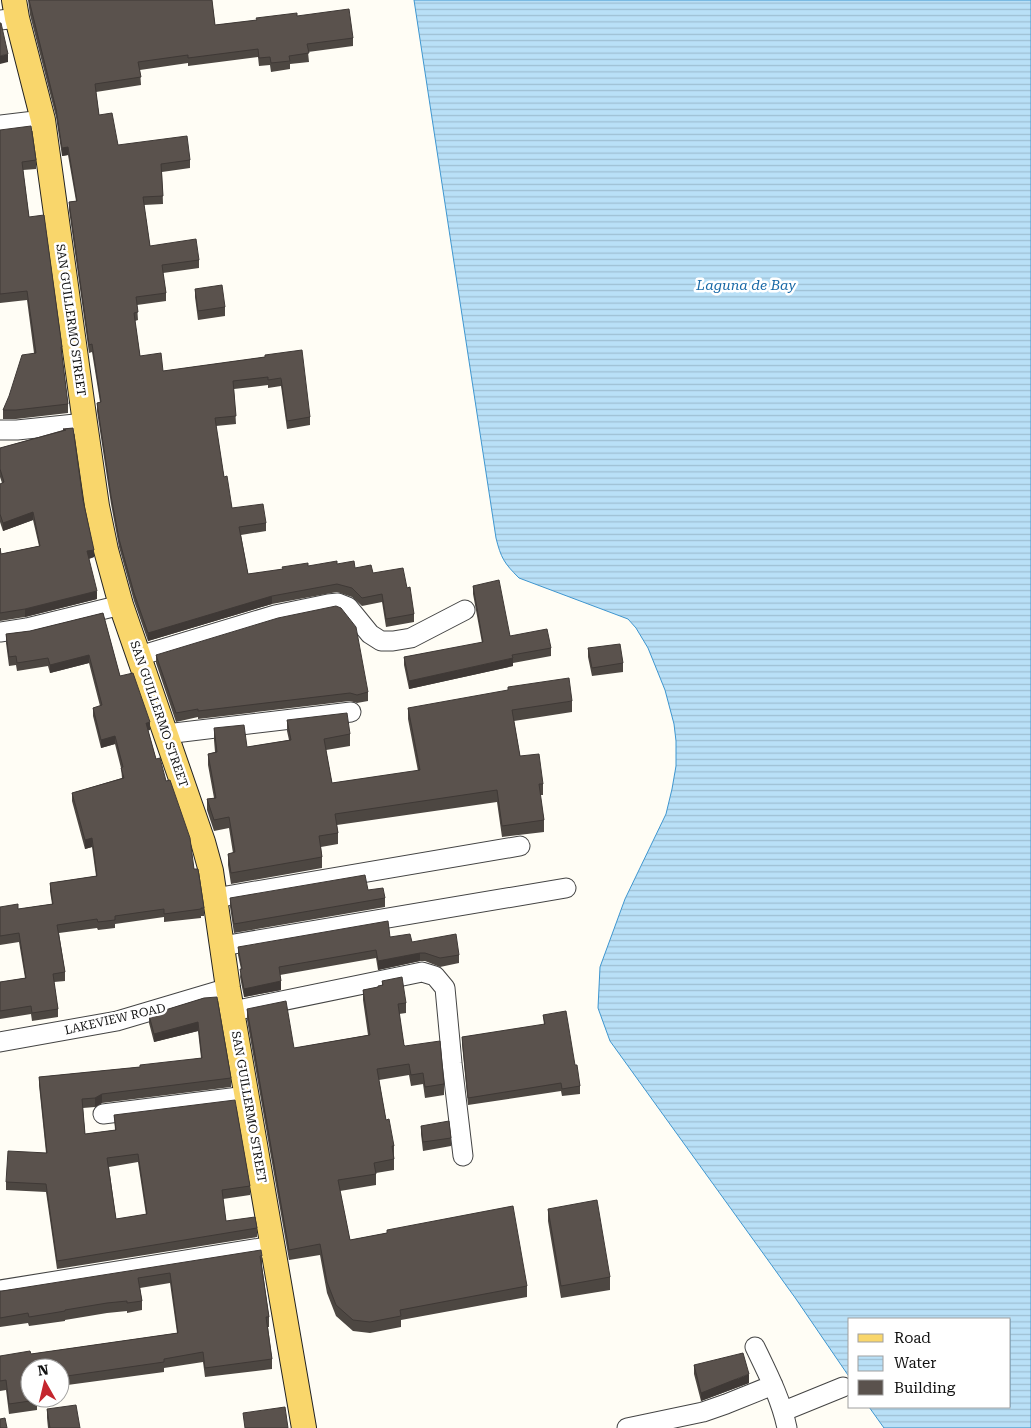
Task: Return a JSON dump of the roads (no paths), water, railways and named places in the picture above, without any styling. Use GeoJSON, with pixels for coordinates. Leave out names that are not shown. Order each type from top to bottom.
{"type":"FeatureCollection","features":[{"type":"Feature","properties":{"kind":"main road","name":"SAN GUILLERMO STREET"},"geometry":{"type":"LineString","coordinates":[[10,13],[43,120],[85,423],[104,541],[121,605],[203,842],[211,871],[228,988],[304,1428]]}},
{"type":"Feature","properties":{"kind":"street"},"geometry":{"type":"LineString","coordinates":[[0,126],[43,120]]}},
{"type":"Feature","properties":{"kind":"street"},"geometry":{"type":"LineString","coordinates":[[0,430],[85,423]]}},
{"type":"Feature","properties":{"kind":"street"},"geometry":{"type":"LineString","coordinates":[[138,656],[275,615],[328,604],[338,603],[348,607],[370,634],[381,641],[411,638],[465,610]]}},
{"type":"Feature","properties":{"kind":"street"},"geometry":{"type":"LineString","coordinates":[[0,632],[35,626],[121,605]]}},
{"type":"Feature","properties":{"kind":"street"},"geometry":{"type":"LineString","coordinates":[[166,734],[351,712]]}},
{"type":"Feature","properties":{"kind":"street"},"geometry":{"type":"LineString","coordinates":[[215,898],[520,846]]}},
{"type":"Feature","properties":{"kind":"street"},"geometry":{"type":"LineString","coordinates":[[222,946],[566,888]]}},
{"type":"Feature","properties":{"kind":"street"},"geometry":{"type":"LineString","coordinates":[[232,1011],[422,972],[435,976],[445,988],[463,1156]]}},
{"type":"Feature","properties":{"kind":"street","name":"LAKEVIEW ROAD"},"geometry":{"type":"LineString","coordinates":[[0,1042],[117,1021],[228,988]]}},
{"type":"Feature","properties":{"kind":"street"},"geometry":{"type":"LineString","coordinates":[[103,1114],[247,1096]]}},
{"type":"Feature","properties":{"kind":"street"},"geometry":{"type":"LineString","coordinates":[[0,1290],[273,1246]]}},
{"type":"Feature","properties":{"kind":"street"},"geometry":{"type":"LineString","coordinates":[[755,1347],[773,1385],[785,1420],[843,1388]]}},
{"type":"Feature","properties":{"kind":"street"},"geometry":{"type":"LineString","coordinates":[[627,1428],[703,1412],[773,1385]]}},
{"type":"Feature","properties":{"kind":"water","name":"Laguna de Bay"},"geometry":{"type":"Polygon","coordinates":[[[414,0],[1031,0],[1031,1428],[884,1428],[870,1408],[1011,1408],[1011,1318],[848,1318],[848,1375],[796,1299],[610,1041],[598,1008],[600,967],[625,899],[666,814],[676,766],[674,724],[665,690],[648,648],[628,619],[519,578],[506,564],[496,538],[414,0]]]}}]}
